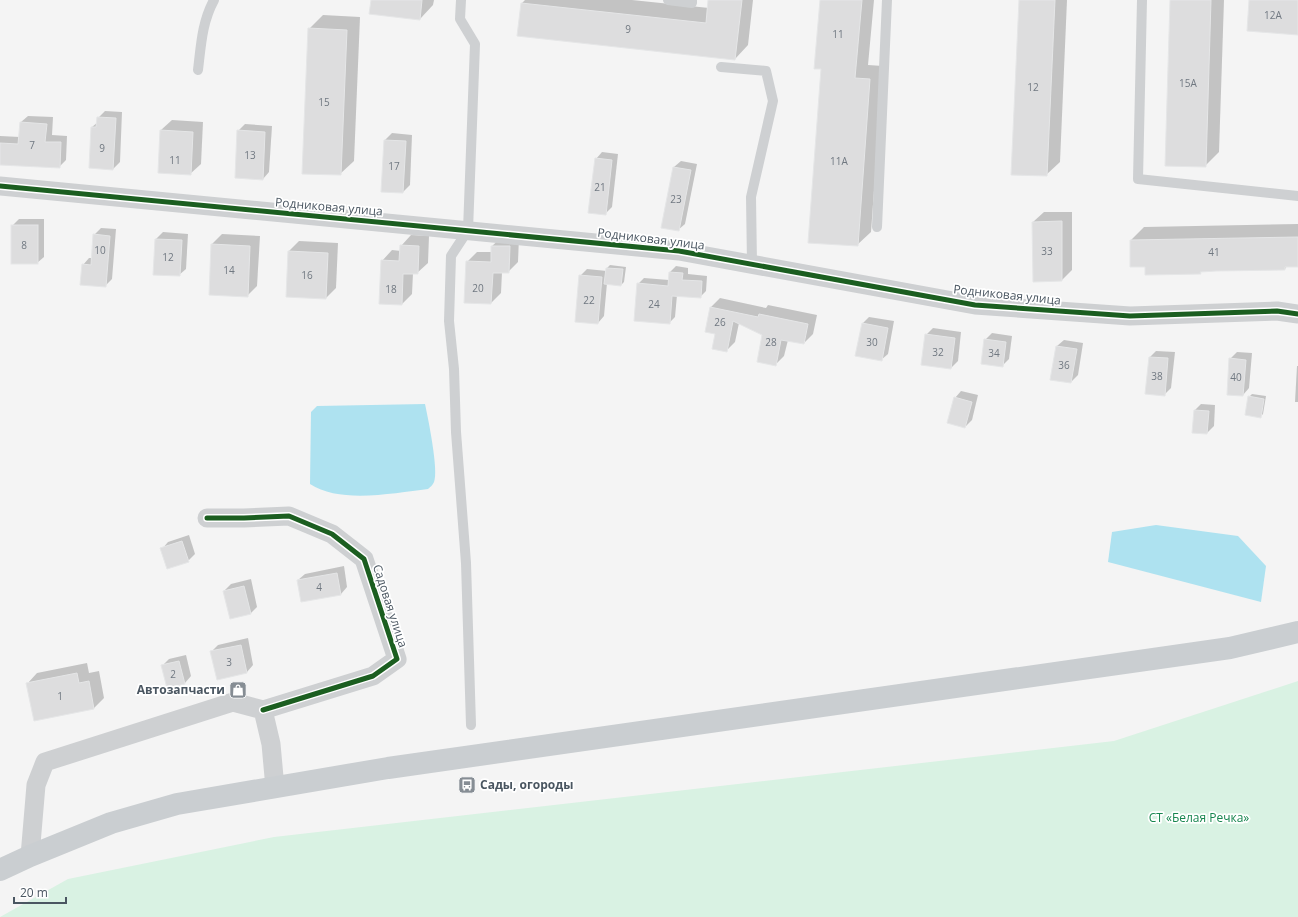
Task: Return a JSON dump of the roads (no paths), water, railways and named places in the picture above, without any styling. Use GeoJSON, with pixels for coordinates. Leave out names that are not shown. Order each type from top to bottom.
{"type":"FeatureCollection","features":[{"type":"Feature","properties":{"kind":"main road"},"geometry":{"type":"LineString","coordinates":[[0,870],[111,823],[177,804],[388,768],[1230,648],[1298,632]]}},
{"type":"Feature","properties":{"kind":"street","name":"Родниковая улица"},"geometry":{"type":"LineString","coordinates":[[0,186],[678,250],[975,305],[1130,316],[1277,311],[1298,314]]}},
{"type":"Feature","properties":{"kind":"street","name":"Садовая улица"},"geometry":{"type":"LineString","coordinates":[[207,518],[289,516],[332,534],[364,559],[397,659],[373,676],[263,710]]}},
{"type":"Feature","properties":{"kind":"street"},"geometry":{"type":"LineString","coordinates":[[30,856],[36,785],[45,762],[233,702],[263,710],[271,744],[275,788]]}},
{"type":"Feature","properties":{"kind":"lane"},"geometry":{"type":"LineString","coordinates":[[198,70],[207,13],[214,0]]}},
{"type":"Feature","properties":{"kind":"lane"},"geometry":{"type":"LineString","coordinates":[[461,0],[460,19],[475,44],[468,230],[451,256],[449,321],[454,369],[456,432],[466,563],[471,725]]}},
{"type":"Feature","properties":{"kind":"lane"},"geometry":{"type":"LineString","coordinates":[[668,0],[692,2],[692,0]]}},
{"type":"Feature","properties":{"kind":"lane"},"geometry":{"type":"LineString","coordinates":[[877,227],[887,0]]}},
{"type":"Feature","properties":{"kind":"lane"},"geometry":{"type":"LineString","coordinates":[[1142,0],[1138,179],[1298,196]]}},
{"type":"Feature","properties":{"kind":"lane"},"geometry":{"type":"LineString","coordinates":[[721,68],[766,71],[772,100],[751,197],[752,264]]}},
{"type":"Feature","properties":{"kind":"water"},"geometry":{"type":"Polygon","coordinates":[[[425,404],[435,467],[434,482],[428,489],[368,496],[336,494],[322,490],[310,484],[311,412],[317,406],[425,404]]]}},
{"type":"Feature","properties":{"kind":"water"},"geometry":{"type":"Polygon","coordinates":[[[1156,525],[1238,536],[1266,566],[1261,602],[1108,562],[1112,532],[1156,525]]]}},
{"type":"Feature","properties":{"kind":"place","name":"Автозапчасти"},"geometry":{"type":"Point","coordinates":[238,690]}},
{"type":"Feature","properties":{"kind":"place","name":"Сады, огороды"},"geometry":{"type":"Point","coordinates":[467,785]}},
{"type":"Feature","properties":{"kind":"park label","name":"СТ «Белая Речка»"},"geometry":{"type":"Point","coordinates":[1199,818]}}]}
